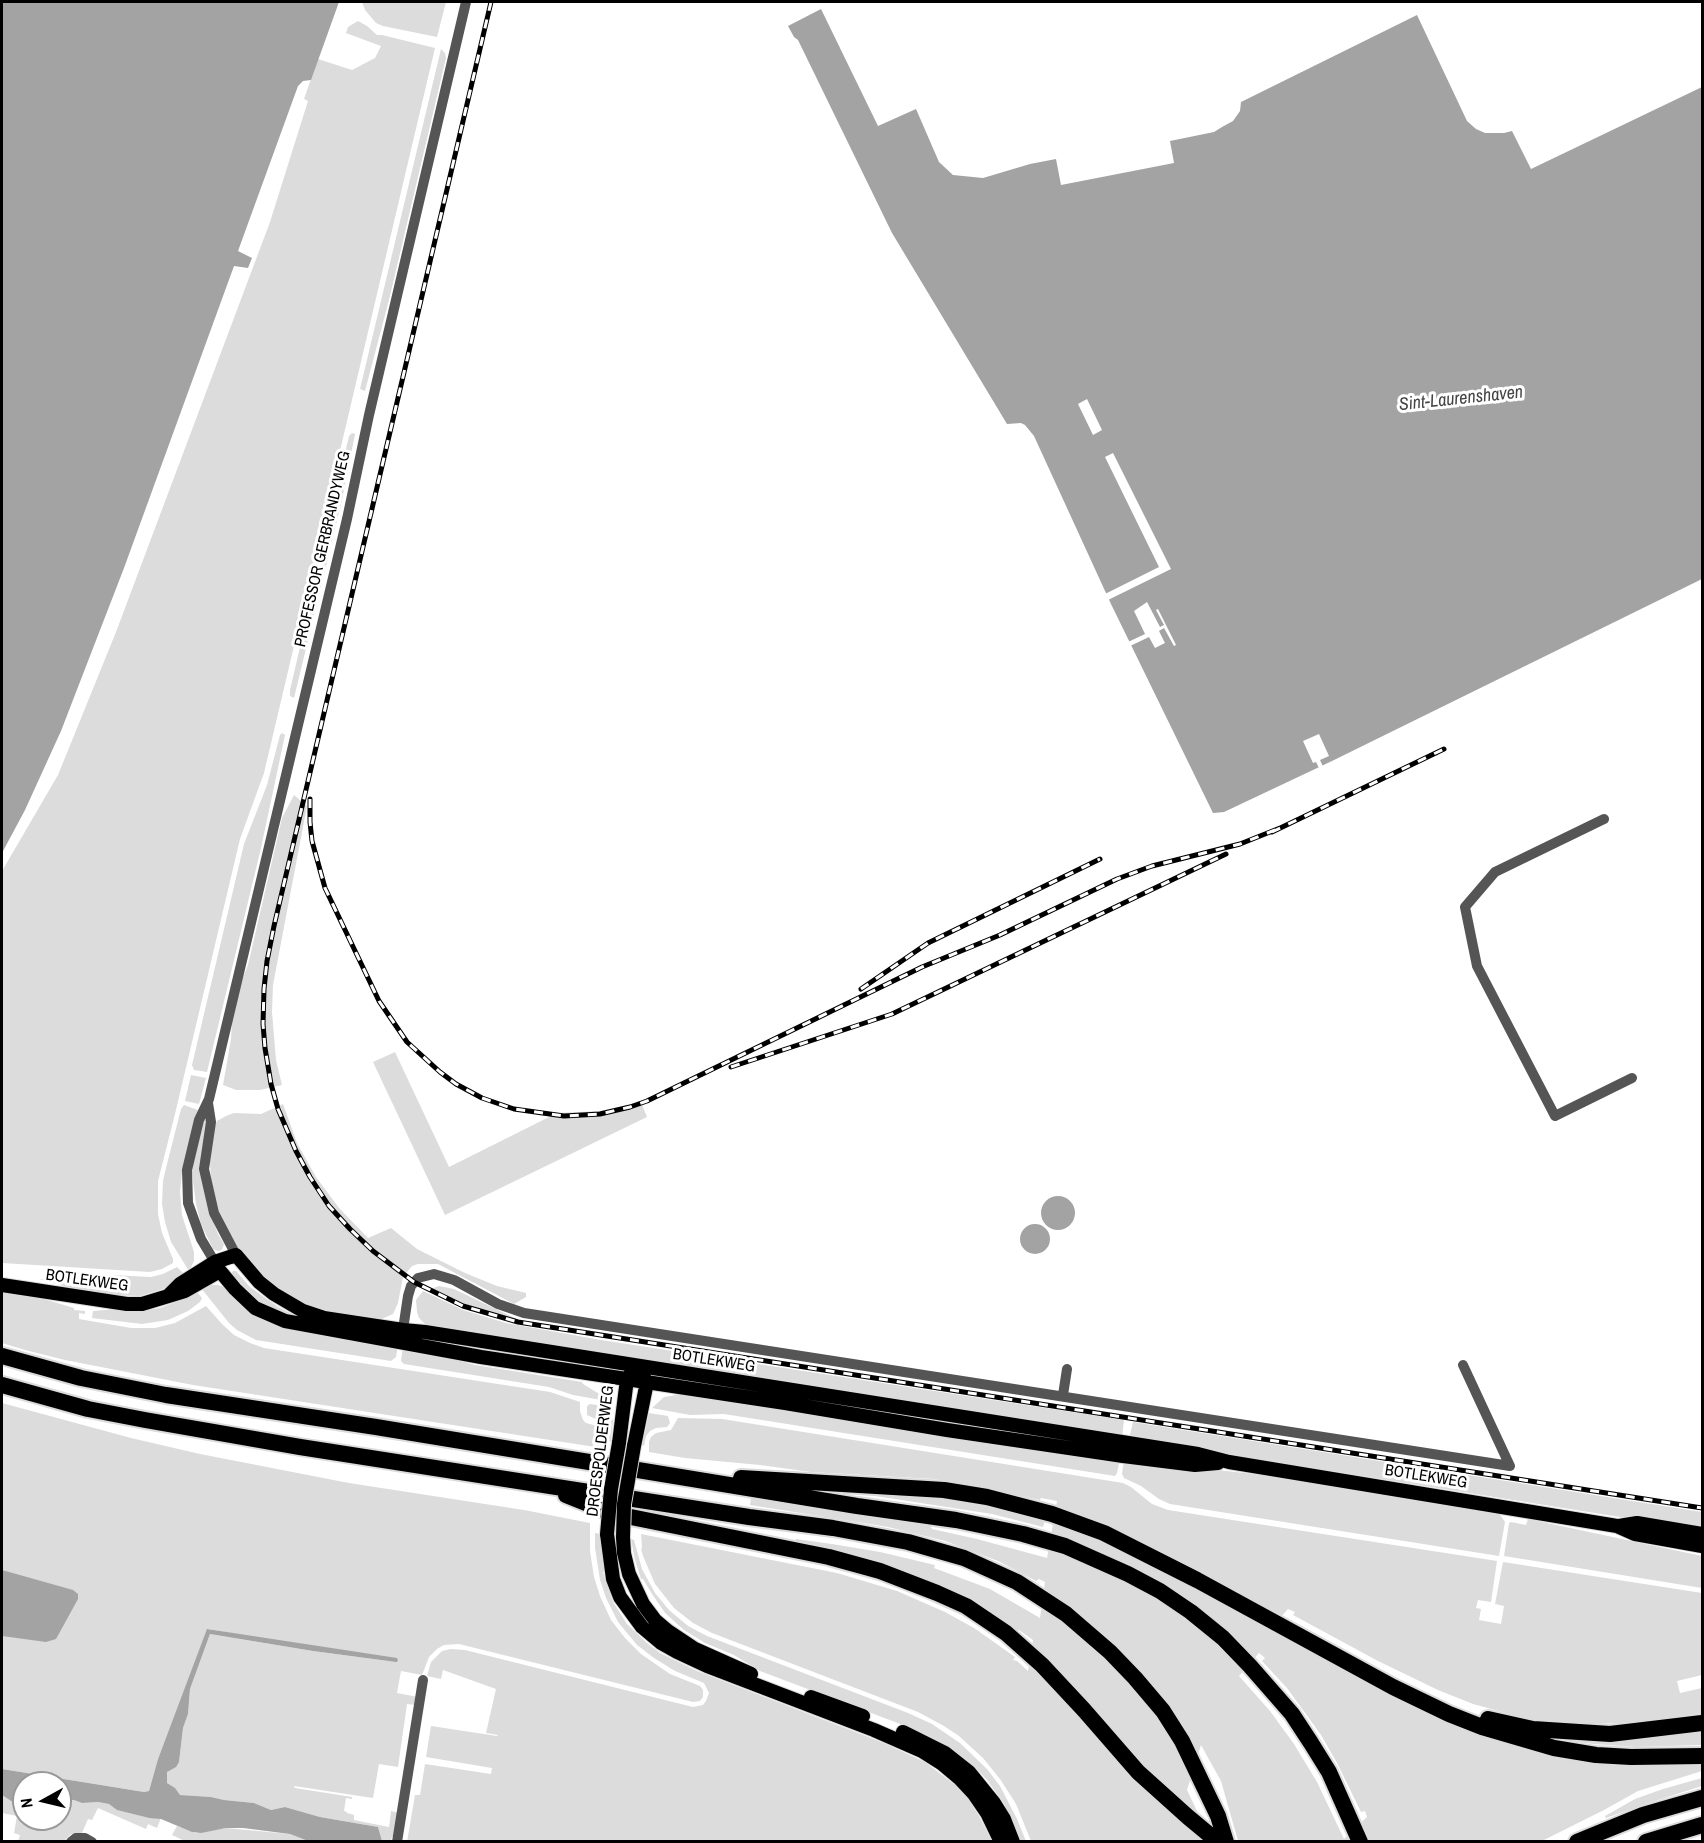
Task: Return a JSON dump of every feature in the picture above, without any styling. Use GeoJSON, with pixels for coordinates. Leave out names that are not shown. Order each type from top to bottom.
{"type":"FeatureCollection","features":[{"type":"Feature","properties":{"kind":"highway"},"geometry":{"type":"LineString","coordinates":[[2,1356],[81,1378],[166,1395],[956,1520],[1046,1540],[1094,1557],[1160,1591],[1223,1638],[1251,1666],[1292,1714],[1329,1772],[1357,1834]]}},
{"type":"Feature","properties":{"kind":"highway"},"geometry":{"type":"LineString","coordinates":[[2,1385],[88,1409],[155,1422],[310,1449],[812,1525],[908,1542],[964,1558],[1017,1582],[1066,1614],[1097,1639],[1135,1678],[1163,1711],[1182,1741],[1218,1816],[1226,1842]]}},
{"type":"Feature","properties":{"kind":"highway"},"geometry":{"type":"LineString","coordinates":[[671,1475],[944,1490],[987,1497],[1052,1514],[1104,1533],[1197,1580],[1393,1687],[1482,1727],[1554,1748],[1596,1755],[1702,1756]]}},
{"type":"Feature","properties":{"kind":"highway"},"geometry":{"type":"LineString","coordinates":[[534,1483],[611,1513],[829,1557],[880,1571],[966,1606],[1029,1652],[1144,1778],[1218,1842]]}},
{"type":"Feature","properties":{"kind":"highway"},"geometry":{"type":"LineString","coordinates":[[1393,1687],[1475,1715],[1533,1729],[1610,1734],[1702,1724]]}},
{"type":"Feature","properties":{"kind":"highway"},"geometry":{"type":"LineString","coordinates":[[1577,1842],[1643,1815],[1702,1798]]}},
{"type":"Feature","properties":{"kind":"highway"},"geometry":{"type":"LineString","coordinates":[[1646,1842],[1702,1825]]}},
{"type":"Feature","properties":{"kind":"main road","name":"BOTLEKWEG"},"geometry":{"type":"LineString","coordinates":[[2,1285],[128,1304],[142,1304],[185,1291],[217,1266],[236,1255],[259,1282],[303,1311],[481,1357],[796,1404],[947,1431],[1123,1456],[1195,1465],[1229,1462]]}},
{"type":"Feature","properties":{"kind":"main road","name":"BOTLEKWEG"},"geometry":{"type":"LineString","coordinates":[[217,1266],[235,1289],[255,1308],[296,1323],[402,1336],[425,1332],[637,1365],[1198,1454],[1229,1462],[1617,1526],[1635,1533],[1702,1546]]}},
{"type":"Feature","properties":{"kind":"main road","name":"DROESPOLDERWEG"},"geometry":{"type":"LineString","coordinates":[[637,1365],[627,1379],[611,1489],[607,1545],[613,1579],[620,1597],[642,1627],[662,1643],[707,1666],[874,1730],[922,1751],[941,1763],[974,1794],[987,1813],[1000,1842]]}},
{"type":"Feature","properties":{"kind":"main road"},"geometry":{"type":"LineString","coordinates":[[637,1365],[646,1382]]}},
{"type":"Feature","properties":{"kind":"main road","name":"DROESPOLDERWEG"},"geometry":{"type":"LineString","coordinates":[[646,1382],[624,1504],[623,1537],[627,1565],[635,1589],[655,1620],[696,1649],[743,1671],[911,1735],[945,1753],[969,1772],[986,1792],[1004,1820],[1013,1842]]}},
{"type":"Feature","properties":{"kind":"main road","name":"BOTLEKWEG"},"geometry":{"type":"LineString","coordinates":[[1617,1526],[1637,1523],[1702,1533]]}},
{"type":"Feature","properties":{"kind":"street","name":"PROFESSOR GERBRANDYWEG"},"geometry":{"type":"LineString","coordinates":[[217,1266],[201,1239],[188,1203],[187,1170],[199,1120],[208,1103],[347,519],[466,2]]}},
{"type":"Feature","properties":{"kind":"street"},"geometry":{"type":"LineString","coordinates":[[1604,819],[1495,872],[1465,907],[1477,966],[1555,1116],[1632,1078]]}},
{"type":"Feature","properties":{"kind":"street","name":"PROFESSOR GERBRANDYWEG"},"geometry":{"type":"LineString","coordinates":[[208,1103],[211,1122],[204,1169],[214,1213],[236,1255]]}},
{"type":"Feature","properties":{"kind":"street"},"geometry":{"type":"LineString","coordinates":[[402,1336],[411,1286],[418,1278],[434,1274],[454,1280],[498,1304],[524,1312],[1510,1466],[1463,1365]]}},
{"type":"Feature","properties":{"kind":"street"},"geometry":{"type":"LineString","coordinates":[[1063,1395],[1067,1369]]}},
{"type":"Feature","properties":{"kind":"street"},"geometry":{"type":"LineString","coordinates":[[397,1842],[423,1680]]}},
{"type":"Feature","properties":{"kind":"street"},"geometry":{"type":"LineString","coordinates":[[71,1842],[76,1838],[85,1838],[92,1842]]}},
{"type":"Feature","properties":{"kind":"shaded area"},"geometry":{"type":"Polygon","coordinates":[[[362,2],[446,2],[437,37],[376,23],[365,10],[362,2]]]}},
{"type":"Feature","properties":{"kind":"shaded area"},"geometry":{"type":"Polygon","coordinates":[[[358,21],[377,35],[435,48],[264,773],[240,839],[158,1181],[158,1214],[173,1263],[150,1272],[2,1263],[2,871],[58,775],[116,632],[270,222],[308,101],[304,99],[318,59],[352,70],[375,58],[381,46],[346,33],[348,27],[358,21]]]}},
{"type":"Feature","properties":{"kind":"shaded area"},"geometry":{"type":"Polygon","coordinates":[[[441,49],[446,58],[389,300],[365,391],[360,389],[441,49]]]}},
{"type":"Feature","properties":{"kind":"shaded area"},"geometry":{"type":"Polygon","coordinates":[[[352,433],[355,434],[342,500],[294,698],[290,696],[290,690],[349,436],[352,433]]]}},
{"type":"Feature","properties":{"kind":"shaded area"},"geometry":{"type":"Polygon","coordinates":[[[282,733],[285,735],[261,848],[207,1072],[194,1070],[192,1065],[244,844],[267,785],[282,733]]]}},
{"type":"Feature","properties":{"kind":"shaded area"},"geometry":{"type":"Polygon","coordinates":[[[294,795],[307,806],[273,985],[272,1012],[276,1060],[282,1085],[260,1090],[236,1090],[223,1085],[232,1021],[248,965],[282,818],[294,795]]]}},
{"type":"Feature","properties":{"kind":"shaded area"},"geometry":{"type":"Polygon","coordinates":[[[395,1052],[449,1167],[557,1113],[600,1111],[641,1102],[647,1117],[445,1215],[373,1062],[395,1052]]]}},
{"type":"Feature","properties":{"kind":"shaded area"},"geometry":{"type":"Polygon","coordinates":[[[191,1075],[206,1078],[199,1104],[185,1101],[191,1075]]]}},
{"type":"Feature","properties":{"kind":"shaded area"},"geometry":{"type":"Polygon","coordinates":[[[283,1104],[297,1143],[316,1177],[339,1208],[368,1238],[391,1228],[417,1249],[497,1286],[526,1293],[526,1297],[514,1304],[438,1264],[418,1264],[412,1266],[403,1277],[398,1303],[393,1314],[377,1321],[318,1312],[271,1287],[241,1255],[218,1212],[211,1181],[210,1162],[212,1133],[217,1121],[234,1113],[261,1114],[283,1104]]]}},
{"type":"Feature","properties":{"kind":"shaded area"},"geometry":{"type":"Polygon","coordinates":[[[184,1105],[198,1110],[182,1172],[180,1192],[182,1215],[194,1252],[194,1261],[189,1271],[171,1242],[162,1204],[163,1181],[181,1109],[184,1105]]]}},
{"type":"Feature","properties":{"kind":"shaded area"},"geometry":{"type":"Polygon","coordinates":[[[204,1120],[206,1120],[208,1208],[224,1244],[222,1250],[218,1251],[213,1249],[201,1224],[192,1173],[193,1159],[204,1120]]]}},
{"type":"Feature","properties":{"kind":"shaded area"},"geometry":{"type":"Polygon","coordinates":[[[177,1267],[185,1275],[163,1289],[140,1296],[108,1295],[77,1290],[39,1279],[50,1280],[51,1272],[151,1277],[177,1267]]]}},
{"type":"Feature","properties":{"kind":"shaded area"},"geometry":{"type":"Polygon","coordinates":[[[233,1271],[236,1271],[250,1287],[278,1307],[290,1313],[312,1318],[311,1323],[265,1309],[230,1276],[233,1271]]]}},
{"type":"Feature","properties":{"kind":"shaded area"},"geometry":{"type":"Polygon","coordinates":[[[206,1285],[224,1287],[246,1306],[398,1345],[396,1357],[391,1361],[256,1340],[229,1323],[201,1288],[206,1285]]]}},
{"type":"Feature","properties":{"kind":"shaded area"},"geometry":{"type":"Polygon","coordinates":[[[439,1286],[454,1289],[521,1321],[472,1307],[431,1289],[439,1286]]]}},
{"type":"Feature","properties":{"kind":"shaded area"},"geometry":{"type":"Polygon","coordinates":[[[195,1290],[202,1298],[200,1302],[188,1311],[168,1320],[142,1324],[92,1318],[93,1311],[117,1309],[143,1311],[160,1308],[181,1300],[195,1290]]]}},
{"type":"Feature","properties":{"kind":"shaded area"},"geometry":{"type":"Polygon","coordinates":[[[423,1291],[463,1310],[506,1323],[601,1340],[1124,1420],[1122,1438],[427,1326],[419,1318],[417,1312],[416,1300],[423,1291]]]}},
{"type":"Feature","properties":{"kind":"shaded area"},"geometry":{"type":"Polygon","coordinates":[[[2,1293],[37,1297],[74,1308],[74,1310],[85,1311],[85,1314],[79,1313],[79,1319],[131,1328],[155,1328],[175,1323],[206,1306],[234,1335],[264,1348],[550,1392],[580,1402],[583,1420],[602,1430],[602,1448],[193,1385],[25,1350],[2,1343],[2,1293]]]}},
{"type":"Feature","properties":{"kind":"shaded area"},"geometry":{"type":"Polygon","coordinates":[[[403,1346],[422,1349],[475,1365],[582,1382],[607,1401],[573,1395],[549,1387],[404,1364],[401,1361],[403,1346]]]}},
{"type":"Feature","properties":{"kind":"shaded area"},"geometry":{"type":"Polygon","coordinates":[[[688,1393],[1120,1459],[1115,1476],[724,1414],[690,1415],[652,1408],[664,1397],[688,1393]]]}},
{"type":"Feature","properties":{"kind":"shaded area"},"geometry":{"type":"Polygon","coordinates":[[[2,1403],[200,1454],[349,1483],[524,1510],[590,1523],[590,1551],[594,1577],[611,1620],[641,1654],[670,1674],[700,1686],[703,1690],[703,1697],[700,1701],[693,1702],[459,1644],[444,1645],[429,1657],[422,1675],[401,1671],[397,1693],[418,1697],[416,1705],[407,1704],[398,1767],[379,1764],[373,1798],[294,1786],[352,1797],[352,1799],[346,1798],[344,1811],[354,1815],[354,1820],[389,1827],[391,1811],[399,1813],[395,1837],[392,1837],[391,1841],[382,1841],[378,1827],[320,1817],[285,1807],[271,1810],[254,1803],[179,1795],[167,1783],[167,1772],[179,1762],[190,1689],[210,1634],[396,1662],[208,1629],[158,1759],[149,1791],[72,1780],[72,1771],[2,1769],[2,1403]]]}},
{"type":"Feature","properties":{"kind":"shaded area"},"geometry":{"type":"Polygon","coordinates":[[[590,1404],[610,1407],[613,1421],[611,1442],[608,1428],[604,1423],[587,1415],[587,1406],[590,1404]]]}},
{"type":"Feature","properties":{"kind":"shaded area"},"geometry":{"type":"Polygon","coordinates":[[[649,1413],[668,1416],[670,1423],[667,1427],[650,1431],[646,1436],[644,1446],[642,1445],[649,1413]]]}},
{"type":"Feature","properties":{"kind":"shaded area"},"geometry":{"type":"Polygon","coordinates":[[[678,1418],[722,1419],[1123,1483],[1152,1504],[1168,1510],[1497,1561],[1491,1602],[1478,1600],[1476,1608],[1481,1609],[1479,1620],[1501,1624],[1504,1606],[1495,1604],[1503,1562],[1702,1593],[1702,1675],[1677,1681],[1680,1693],[1702,1688],[1702,1713],[1624,1723],[1583,1724],[1545,1721],[1524,1718],[1473,1704],[1378,1661],[1293,1615],[1295,1612],[1288,1609],[1270,1629],[1505,1740],[1702,1759],[1702,1771],[1638,1791],[1542,1841],[1238,1841],[1221,1781],[1201,1745],[1187,1790],[1207,1841],[1031,1841],[1016,1804],[1000,1779],[983,1758],[959,1736],[918,1712],[712,1633],[693,1623],[674,1608],[655,1584],[641,1549],[641,1534],[837,1573],[897,1591],[945,1612],[974,1628],[1015,1657],[1013,1660],[1028,1671],[1033,1640],[1019,1630],[1017,1632],[932,1583],[908,1573],[794,1544],[796,1539],[832,1544],[935,1565],[934,1568],[990,1589],[1040,1618],[1045,1582],[1039,1579],[1036,1581],[998,1561],[945,1541],[888,1527],[750,1505],[751,1498],[929,1524],[932,1529],[1047,1558],[1057,1501],[1041,1498],[1040,1500],[934,1479],[811,1472],[649,1452],[651,1437],[656,1433],[671,1430],[678,1418]],[[1259,1653],[1239,1676],[1270,1711],[1294,1744],[1317,1782],[1344,1839],[1367,1817],[1365,1811],[1361,1812],[1321,1735],[1287,1688],[1262,1661],[1265,1658],[1259,1653]]]}},
{"type":"Feature","properties":{"kind":"shaded area"},"geometry":{"type":"Polygon","coordinates":[[[1133,1422],[1702,1512],[1702,1530],[1129,1439],[1133,1422]]]}},
{"type":"Feature","properties":{"kind":"shaded area"},"geometry":{"type":"Polygon","coordinates":[[[1124,1460],[1254,1474],[1499,1513],[1505,1522],[1499,1556],[1170,1504],[1124,1478],[1122,1474],[1124,1460]]]}},
{"type":"Feature","properties":{"kind":"shaded area"},"geometry":{"type":"Polygon","coordinates":[[[817,1487],[951,1496],[1045,1520],[1043,1527],[992,1514],[817,1487]]]}},
{"type":"Feature","properties":{"kind":"shaded area"},"geometry":{"type":"Polygon","coordinates":[[[1528,1519],[1702,1556],[1702,1588],[1504,1556],[1509,1523],[1526,1525],[1528,1519]]]}},
{"type":"Feature","properties":{"kind":"shaded area"},"geometry":{"type":"Polygon","coordinates":[[[595,1533],[601,1534],[606,1571],[603,1572],[613,1602],[627,1624],[647,1643],[660,1653],[697,1671],[884,1743],[925,1762],[955,1785],[969,1800],[992,1841],[407,1842],[415,1795],[420,1795],[425,1764],[491,1774],[492,1768],[426,1757],[431,1726],[498,1735],[486,1733],[496,1689],[443,1670],[441,1679],[427,1676],[431,1662],[442,1651],[465,1650],[693,1707],[703,1705],[706,1701],[709,1693],[704,1683],[675,1671],[654,1658],[637,1645],[618,1622],[600,1580],[595,1533]]]}},
{"type":"Feature","properties":{"kind":"shaded area"},"geometry":{"type":"Polygon","coordinates":[[[631,1539],[634,1540],[642,1569],[655,1593],[669,1610],[688,1626],[707,1636],[908,1713],[932,1724],[960,1743],[987,1769],[1000,1786],[1026,1841],[1021,1841],[1005,1805],[987,1780],[975,1767],[949,1747],[895,1722],[760,1671],[684,1630],[665,1613],[641,1579],[631,1539]]]}},
{"type":"Feature","properties":{"kind":"shaded area"},"geometry":{"type":"Polygon","coordinates":[[[1702,1728],[1702,1745],[1636,1747],[1555,1739],[1702,1728]]]}},
{"type":"Feature","properties":{"kind":"shaded area"},"geometry":{"type":"Polygon","coordinates":[[[1702,1778],[1702,1786],[1606,1818],[1605,1816],[1635,1799],[1702,1778]]]}},
{"type":"Feature","properties":{"kind":"shaded area"},"geometry":{"type":"Polygon","coordinates":[[[2,1795],[12,1802],[12,1815],[2,1813],[2,1795]]]}},
{"type":"Feature","properties":{"kind":"shaded area"},"geometry":{"type":"Polygon","coordinates":[[[72,1800],[82,1803],[109,1804],[118,1810],[149,1818],[161,1818],[157,1828],[148,1824],[146,1829],[98,1808],[92,1820],[88,1819],[82,1833],[71,1834],[64,1841],[18,1841],[20,1835],[14,1833],[14,1831],[72,1831],[72,1800]]]}},
{"type":"Feature","properties":{"kind":"shaded area"},"geometry":{"type":"Polygon","coordinates":[[[177,1826],[196,1833],[226,1828],[290,1834],[308,1841],[187,1842],[172,1835],[177,1826]]]}},
{"type":"Feature","properties":{"kind":"water"},"geometry":{"type":"Polygon","coordinates":[[[2,2],[339,2],[311,80],[303,81],[298,86],[238,251],[252,258],[248,268],[234,266],[124,568],[61,731],[25,810],[2,853],[2,2]]]}},
{"type":"Feature","properties":{"kind":"water","name":"Sint-Laurenshaven"},"geometry":{"type":"Polygon","coordinates":[[[821,9],[878,126],[916,109],[939,162],[953,175],[983,178],[1056,159],[1061,185],[1174,163],[1170,141],[1214,132],[1233,121],[1240,111],[1241,102],[1417,15],[1467,121],[1485,133],[1512,131],[1531,169],[1702,87],[1702,579],[1332,761],[1224,812],[1213,813],[1111,604],[1034,436],[1021,423],[1007,424],[892,233],[798,40],[788,26],[821,9]]]}},
{"type":"Feature","properties":{"kind":"water"},"geometry":{"type":"Polygon","coordinates":[[[1058,1196],[1070,1201],[1075,1213],[1070,1225],[1058,1230],[1046,1225],[1041,1213],[1046,1201],[1058,1196]]]}},
{"type":"Feature","properties":{"kind":"water"},"geometry":{"type":"Polygon","coordinates":[[[1035,1224],[1041,1225],[1049,1233],[1049,1245],[1041,1253],[1035,1254],[1029,1253],[1021,1245],[1020,1239],[1021,1233],[1029,1225],[1035,1224]]]}},
{"type":"Feature","properties":{"kind":"water"},"geometry":{"type":"Polygon","coordinates":[[[2,1570],[73,1590],[78,1594],[78,1599],[56,1639],[46,1642],[2,1636],[2,1570]]]}},
{"type":"Feature","properties":{"kind":"water"},"geometry":{"type":"Polygon","coordinates":[[[207,1629],[397,1658],[396,1662],[210,1634],[190,1689],[179,1762],[176,1767],[167,1772],[167,1783],[180,1795],[254,1803],[271,1810],[285,1807],[320,1817],[378,1827],[382,1841],[308,1841],[290,1834],[243,1828],[192,1832],[161,1819],[117,1810],[109,1804],[82,1803],[72,1800],[72,1780],[149,1791],[158,1759],[207,1629]]]}},
{"type":"Feature","properties":{"kind":"water"},"geometry":{"type":"Polygon","coordinates":[[[2,1769],[14,1771],[12,1771],[12,1802],[2,1795],[2,1769]]]}},
{"type":"Feature","properties":{"kind":"pier"},"geometry":{"type":"Polygon","coordinates":[[[1087,399],[1102,430],[1093,435],[1078,404],[1087,399]]]}},
{"type":"Feature","properties":{"kind":"pier"},"geometry":{"type":"Polygon","coordinates":[[[1113,453],[1171,569],[1106,601],[1103,595],[1159,567],[1105,457],[1113,453]]]}},
{"type":"Feature","properties":{"kind":"pier"},"geometry":{"type":"Polygon","coordinates":[[[1147,602],[1160,627],[1164,625],[1156,610],[1158,609],[1176,645],[1174,646],[1164,628],[1159,631],[1165,643],[1155,648],[1149,637],[1128,647],[1126,643],[1145,634],[1134,611],[1147,602]]]}},
{"type":"Feature","properties":{"kind":"pier"},"geometry":{"type":"Polygon","coordinates":[[[1319,734],[1329,756],[1320,760],[1324,769],[1320,770],[1316,762],[1313,763],[1303,741],[1319,734]]]}},
{"type":"Feature","properties":{"kind":"railway"},"geometry":{"type":"LineString","coordinates":[[491,2],[267,961],[263,1024],[271,1084],[278,1109],[296,1151],[329,1206],[373,1251],[414,1282],[463,1306],[518,1322],[1702,1508]]}},
{"type":"Feature","properties":{"kind":"railway"},"geometry":{"type":"LineString","coordinates":[[1272,832],[1444,749]]}},
{"type":"Feature","properties":{"kind":"railway"},"geometry":{"type":"LineString","coordinates":[[310,799],[312,841],[325,888],[379,1001],[407,1042],[456,1084],[482,1098],[514,1109],[564,1116],[600,1114],[647,1101],[922,967],[1000,935],[1117,879],[1152,866],[1240,844],[1280,828]]}},
{"type":"Feature","properties":{"kind":"railway"},"geometry":{"type":"LineString","coordinates":[[731,1067],[892,1014],[1226,854]]}},
{"type":"Feature","properties":{"kind":"railway"},"geometry":{"type":"LineString","coordinates":[[861,989],[928,943],[1100,859]]}}]}
